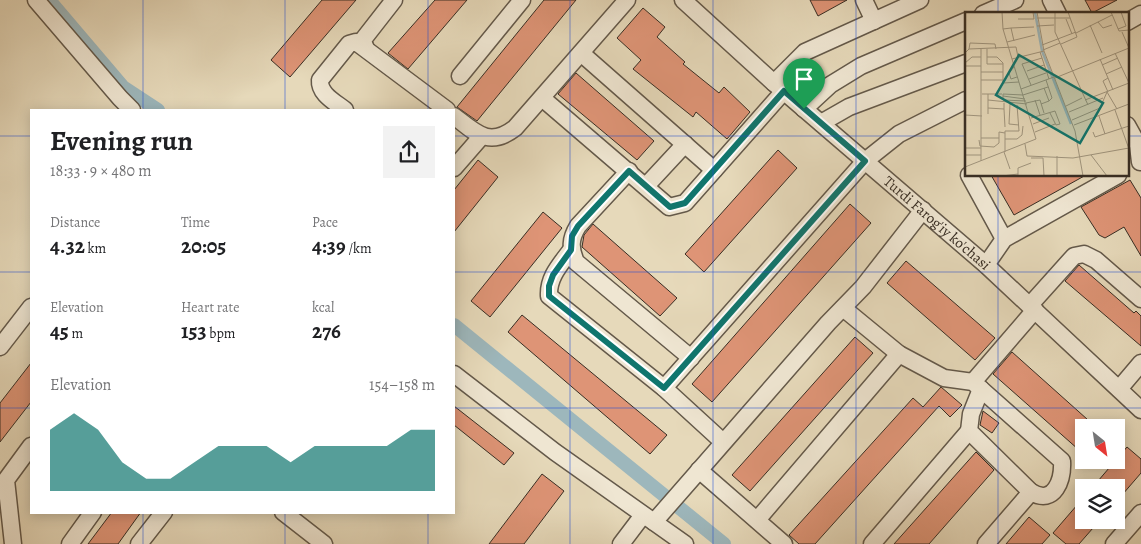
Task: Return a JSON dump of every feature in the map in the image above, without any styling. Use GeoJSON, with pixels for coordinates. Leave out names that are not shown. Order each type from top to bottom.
{"type":"FeatureCollection","features":[{"type":"Feature","properties":{"kind":"street"},"geometry":{"type":"LineString","coordinates":[[36,0],[131,109]]}},
{"type":"Feature","properties":{"kind":"street"},"geometry":{"type":"LineString","coordinates":[[365,46],[362,41],[394,0]]}},
{"type":"Feature","properties":{"kind":"street"},"geometry":{"type":"LineString","coordinates":[[460,76],[522,0]]}},
{"type":"Feature","properties":{"kind":"street"},"geometry":{"type":"LineString","coordinates":[[455,117],[481,136],[504,137],[515,128],[542,98],[627,0]]}},
{"type":"Feature","properties":{"kind":"street","name":"Turdi Farog'iy ko'chasi"},"geometry":{"type":"LineString","coordinates":[[683,0],[804,109],[1033,307],[1141,410]]}},
{"type":"Feature","properties":{"kind":"street"},"geometry":{"type":"LineString","coordinates":[[864,0],[874,21]]}},
{"type":"Feature","properties":{"kind":"street"},"geometry":{"type":"LineString","coordinates":[[542,98],[670,207],[676,207],[685,203],[714,170],[805,52],[920,0]]}},
{"type":"Feature","properties":{"kind":"street"},"geometry":{"type":"LineString","coordinates":[[988,12],[1015,0]]}},
{"type":"Feature","properties":{"kind":"street"},"geometry":{"type":"LineString","coordinates":[[1051,0],[1057,12]]}},
{"type":"Feature","properties":{"kind":"street"},"geometry":{"type":"LineString","coordinates":[[1063,0],[1069,12]]}},
{"type":"Feature","properties":{"kind":"street"},"geometry":{"type":"LineString","coordinates":[[1128,21],[1141,14]]}},
{"type":"Feature","properties":{"kind":"street"},"geometry":{"type":"LineString","coordinates":[[804,109],[830,86],[861,66],[965,21]]}},
{"type":"Feature","properties":{"kind":"street"},"geometry":{"type":"LineString","coordinates":[[344,109],[324,93],[320,86],[320,80],[349,44],[356,42],[365,46],[445,109]]}},
{"type":"Feature","properties":{"kind":"street"},"geometry":{"type":"LineString","coordinates":[[581,53],[714,170]]}},
{"type":"Feature","properties":{"kind":"street"},"geometry":{"type":"LineString","coordinates":[[821,123],[849,107],[965,63]]}},
{"type":"Feature","properties":{"kind":"street"},"geometry":{"type":"LineString","coordinates":[[664,388],[865,161],[899,134],[965,101]]}},
{"type":"Feature","properties":{"kind":"street"},"geometry":{"type":"LineString","coordinates":[[1128,127],[1138,145],[1136,165]]}},
{"type":"Feature","properties":{"kind":"street"},"geometry":{"type":"LineString","coordinates":[[455,167],[481,136]]}},
{"type":"Feature","properties":{"kind":"street"},"geometry":{"type":"LineString","coordinates":[[646,186],[685,144]]}},
{"type":"Feature","properties":{"kind":"street"},"geometry":{"type":"LineString","coordinates":[[629,171],[578,226],[572,236],[571,250],[576,262],[691,358]]}},
{"type":"Feature","properties":{"kind":"street"},"geometry":{"type":"LineString","coordinates":[[969,176],[1004,238]]}},
{"type":"Feature","properties":{"kind":"street"},"geometry":{"type":"LineString","coordinates":[[986,265],[1004,238],[1116,176]]}},
{"type":"Feature","properties":{"kind":"street"},"geometry":{"type":"LineString","coordinates":[[621,544],[694,476],[863,287],[923,210]]}},
{"type":"Feature","properties":{"kind":"street"},"geometry":{"type":"LineString","coordinates":[[571,250],[553,275],[549,286],[549,296],[664,388],[723,442]]}},
{"type":"Feature","properties":{"kind":"street"},"geometry":{"type":"LineString","coordinates":[[872,544],[969,431],[977,386],[1033,307],[1074,256],[1084,254],[1096,260],[1141,299]]}},
{"type":"Feature","properties":{"kind":"street"},"geometry":{"type":"LineString","coordinates":[[0,347],[30,308]]}},
{"type":"Feature","properties":{"kind":"street"},"geometry":{"type":"LineString","coordinates":[[844,308],[899,354],[944,378],[977,386],[1062,461],[1063,472],[1059,484],[1047,496],[1039,497],[1031,492],[969,431]]}},
{"type":"Feature","properties":{"kind":"street"},"geometry":{"type":"LineString","coordinates":[[757,520],[899,354]]}},
{"type":"Feature","properties":{"kind":"street"},"geometry":{"type":"LineString","coordinates":[[1119,389],[1141,363]]}},
{"type":"Feature","properties":{"kind":"street"},"geometry":{"type":"LineString","coordinates":[[455,375],[555,452],[684,544]]}},
{"type":"Feature","properties":{"kind":"street"},"geometry":{"type":"LineString","coordinates":[[13,544],[6,480],[30,447]]}},
{"type":"Feature","properties":{"kind":"street"},"geometry":{"type":"LineString","coordinates":[[694,476],[757,520],[784,544]]}},
{"type":"Feature","properties":{"kind":"street"},"geometry":{"type":"LineString","coordinates":[[986,544],[1031,492]]}},
{"type":"Feature","properties":{"kind":"street"},"geometry":{"type":"LineString","coordinates":[[70,544],[92,514]]}},
{"type":"Feature","properties":{"kind":"street"},"geometry":{"type":"LineString","coordinates":[[139,544],[162,514]]}},
{"type":"Feature","properties":{"kind":"street"},"geometry":{"type":"LineString","coordinates":[[286,514],[324,544]]}},
{"type":"Feature","properties":{"kind":"street"},"geometry":{"type":"LineString","coordinates":[[1114,544],[1140,515]]}},
{"type":"Feature","properties":{"kind":"building"},"geometry":{"type":"Polygon","coordinates":[[[322,0],[356,0],[290,77],[271,60],[322,0]]]}},
{"type":"Feature","properties":{"kind":"building"},"geometry":{"type":"Polygon","coordinates":[[[435,0],[467,0],[408,69],[388,53],[435,0]]]}},
{"type":"Feature","properties":{"kind":"building"},"geometry":{"type":"Polygon","coordinates":[[[544,0],[576,0],[477,121],[457,107],[544,0]]]}},
{"type":"Feature","properties":{"kind":"building"},"geometry":{"type":"Polygon","coordinates":[[[810,0],[847,0],[818,16],[810,0]]]}},
{"type":"Feature","properties":{"kind":"building"},"geometry":{"type":"Polygon","coordinates":[[[1085,0],[1117,0],[1094,12],[1091,12],[1085,0]]]}},
{"type":"Feature","properties":{"kind":"building"},"geometry":{"type":"Polygon","coordinates":[[[643,8],[665,27],[657,37],[685,62],[683,64],[719,93],[724,87],[750,112],[727,139],[696,112],[693,117],[633,69],[641,60],[617,38],[643,8]]]}},
{"type":"Feature","properties":{"kind":"building"},"geometry":{"type":"Polygon","coordinates":[[[576,73],[654,141],[637,160],[558,94],[576,73]]]}},
{"type":"Feature","properties":{"kind":"building"},"geometry":{"type":"Polygon","coordinates":[[[778,150],[797,168],[704,272],[685,254],[778,150]]]}},
{"type":"Feature","properties":{"kind":"building"},"geometry":{"type":"Polygon","coordinates":[[[478,160],[498,177],[455,231],[455,189],[478,160]]]}},
{"type":"Feature","properties":{"kind":"building"},"geometry":{"type":"Polygon","coordinates":[[[992,176],[1084,176],[1014,215],[992,176]]]}},
{"type":"Feature","properties":{"kind":"building"},"geometry":{"type":"Polygon","coordinates":[[[1130,180],[1141,198],[1141,256],[1124,227],[1105,238],[1099,235],[1081,207],[1130,180]]]}},
{"type":"Feature","properties":{"kind":"building"},"geometry":{"type":"Polygon","coordinates":[[[850,204],[871,223],[712,402],[692,384],[850,204]]]}},
{"type":"Feature","properties":{"kind":"building"},"geometry":{"type":"Polygon","coordinates":[[[543,212],[562,228],[490,317],[471,301],[543,212]]]}},
{"type":"Feature","properties":{"kind":"building"},"geometry":{"type":"Polygon","coordinates":[[[593,224],[677,298],[660,316],[582,247],[584,235],[593,224]]]}},
{"type":"Feature","properties":{"kind":"building"},"geometry":{"type":"Polygon","coordinates":[[[906,261],[995,338],[975,360],[887,283],[906,261]]]}},
{"type":"Feature","properties":{"kind":"building"},"geometry":{"type":"Polygon","coordinates":[[[1079,265],[1134,313],[1136,311],[1141,316],[1141,346],[1065,281],[1079,265]]]}},
{"type":"Feature","properties":{"kind":"building"},"geometry":{"type":"Polygon","coordinates":[[[522,315],[667,435],[650,454],[508,332],[522,315]]]}},
{"type":"Feature","properties":{"kind":"building"},"geometry":{"type":"Polygon","coordinates":[[[855,337],[873,353],[750,491],[732,475],[855,337]]]}},
{"type":"Feature","properties":{"kind":"building"},"geometry":{"type":"Polygon","coordinates":[[[1012,352],[1087,419],[1075,419],[1075,446],[993,374],[1012,352]]]}},
{"type":"Feature","properties":{"kind":"building"},"geometry":{"type":"Polygon","coordinates":[[[30,364],[30,403],[0,442],[0,403],[30,364]]]}},
{"type":"Feature","properties":{"kind":"building"},"geometry":{"type":"Polygon","coordinates":[[[941,387],[962,405],[950,417],[939,406],[815,544],[799,544],[789,535],[913,398],[923,407],[941,387]]]}},
{"type":"Feature","properties":{"kind":"building"},"geometry":{"type":"Polygon","coordinates":[[[455,407],[514,453],[504,465],[455,426],[455,407]]]}},
{"type":"Feature","properties":{"kind":"building"},"geometry":{"type":"Polygon","coordinates":[[[983,411],[999,423],[992,433],[980,425],[983,411]]]}},
{"type":"Feature","properties":{"kind":"building"},"geometry":{"type":"Polygon","coordinates":[[[1127,447],[1141,459],[1141,473],[1125,492],[1125,479],[1100,479],[1108,469],[1125,469],[1125,449],[1127,447]]]}},
{"type":"Feature","properties":{"kind":"building"},"geometry":{"type":"Polygon","coordinates":[[[976,452],[994,470],[929,544],[894,544],[976,452]]]}},
{"type":"Feature","properties":{"kind":"building"},"geometry":{"type":"Polygon","coordinates":[[[542,474],[564,491],[524,544],[489,544],[542,474]]]}},
{"type":"Feature","properties":{"kind":"building"},"geometry":{"type":"Polygon","coordinates":[[[1075,507],[1075,529],[1092,529],[1079,544],[1066,544],[1053,533],[1075,507]]]}},
{"type":"Feature","properties":{"kind":"building"},"geometry":{"type":"Polygon","coordinates":[[[110,514],[140,514],[118,544],[88,544],[110,514]]]}},
{"type":"Feature","properties":{"kind":"building"},"geometry":{"type":"Polygon","coordinates":[[[1029,517],[1050,535],[1042,544],[1006,544],[1029,517]]]}},
{"type":"Feature","properties":{"kind":"waterway"},"geometry":{"type":"LineString","coordinates":[[49,0],[123,87],[156,109]]}},
{"type":"Feature","properties":{"kind":"waterway"},"geometry":{"type":"LineString","coordinates":[[455,326],[724,544]]}},
{"type":"Feature","properties":{"kind":"route"},"geometry":{"type":"LineString","coordinates":[[784,91],[804,109],[865,161],[664,388],[549,296],[549,286],[553,275],[571,250],[572,236],[578,226],[629,171],[670,207],[676,207],[685,203],[784,91]]}}]}
